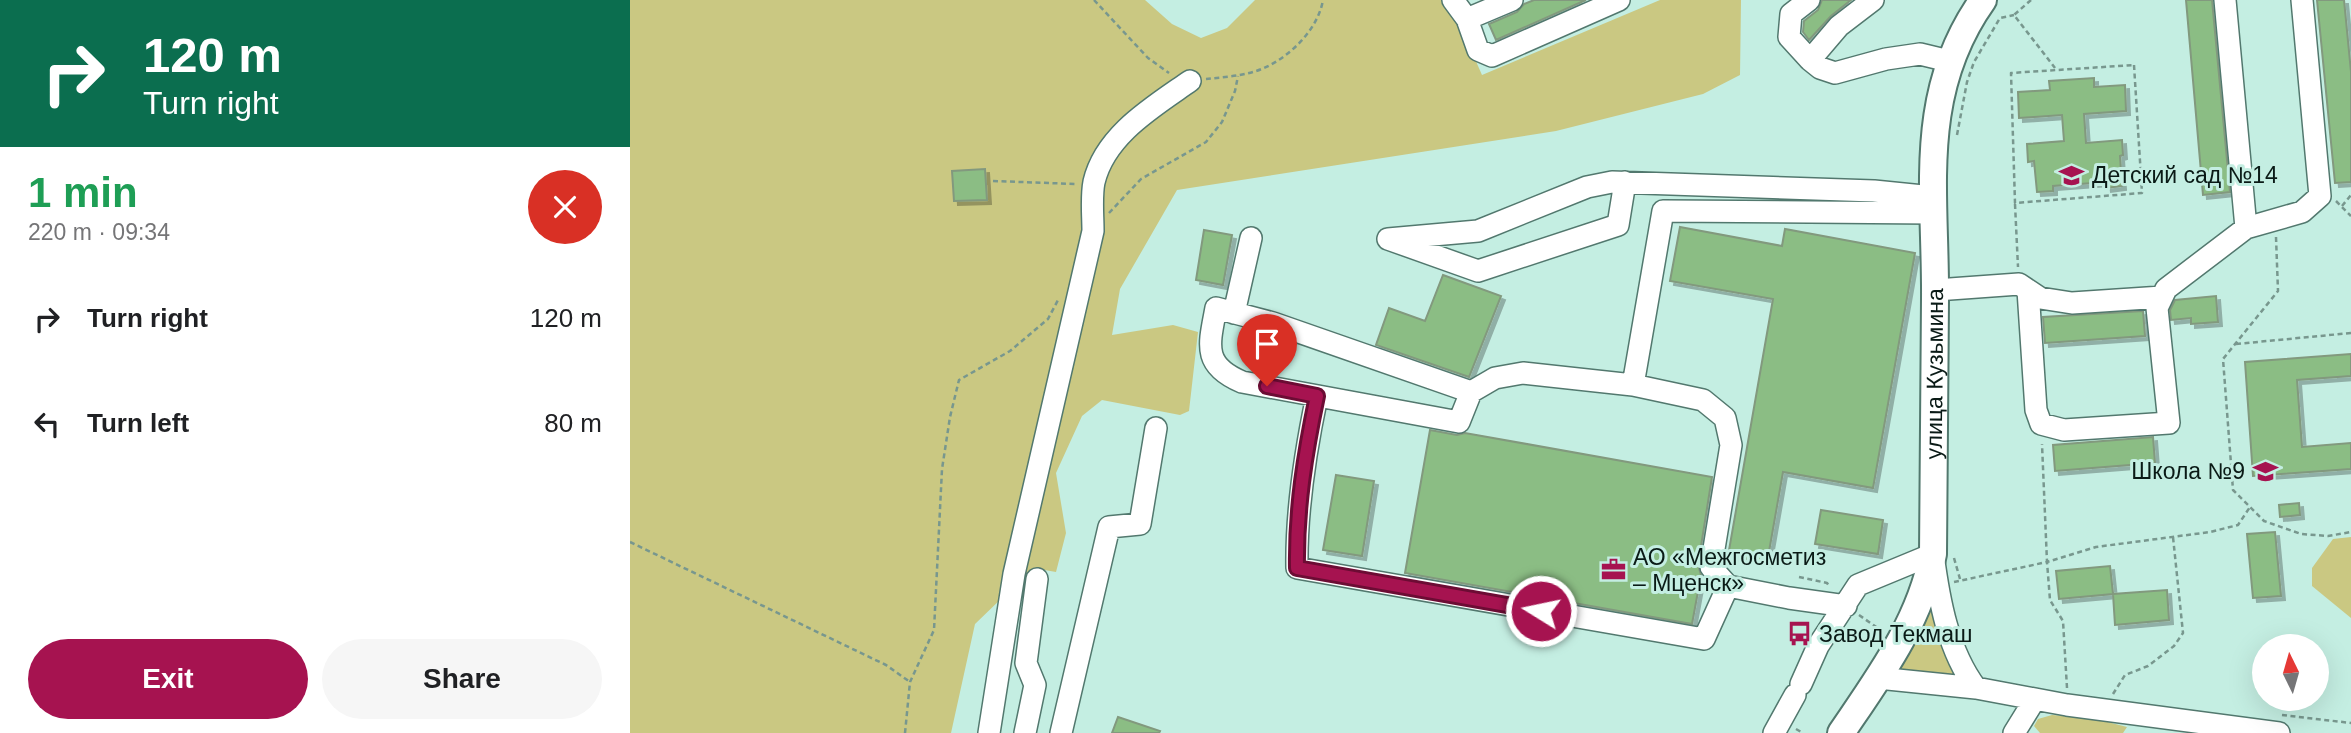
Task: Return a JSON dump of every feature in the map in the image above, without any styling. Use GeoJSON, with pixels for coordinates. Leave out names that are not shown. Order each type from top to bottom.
{"type":"FeatureCollection","features":[{"type":"Feature","properties":{"kind":"main road","name":"улица Кузьмина"},"geometry":{"type":"LineString","coordinates":[[1841,733],[1878,678],[1919,606],[1933,554],[1936,289],[1934,139],[1939,101],[1949,61],[1983,0]]}},
{"type":"Feature","properties":{"kind":"street"},"geometry":{"type":"LineString","coordinates":[[1453,0],[1467,19],[1478,50],[1492,56],[1619,0]]}},
{"type":"Feature","properties":{"kind":"street"},"geometry":{"type":"LineString","coordinates":[[1467,19],[1511,0]]}},
{"type":"Feature","properties":{"kind":"street"},"geometry":{"type":"LineString","coordinates":[[1809,0],[1791,14],[1789,37],[1820,68],[1835,73],[1886,59],[1920,54],[1949,61]]}},
{"type":"Feature","properties":{"kind":"street"},"geometry":{"type":"LineString","coordinates":[[1810,60],[1839,26],[1873,0]]}},
{"type":"Feature","properties":{"kind":"street"},"geometry":{"type":"LineString","coordinates":[[2225,0],[2246,228]]}},
{"type":"Feature","properties":{"kind":"street"},"geometry":{"type":"LineString","coordinates":[[2024,287],[2036,410],[2041,424],[2064,430],[2169,423],[2157,308],[2166,289],[2246,228],[2302,212],[2320,196],[2302,0]]}},
{"type":"Feature","properties":{"kind":"street"},"geometry":{"type":"LineString","coordinates":[[989,733],[1014,574],[1093,231],[1093,184],[1101,159],[1111,144],[1190,80]]}},
{"type":"Feature","properties":{"kind":"street"},"geometry":{"type":"LineString","coordinates":[[1625,182],[1618,225],[1478,271],[1388,239],[1478,231],[1587,187],[1612,182],[1625,182],[1874,191],[1933,205]]}},
{"type":"Feature","properties":{"kind":"street"},"geometry":{"type":"LineString","coordinates":[[1633,385],[1663,211],[1933,205]]}},
{"type":"Feature","properties":{"kind":"street"},"geometry":{"type":"LineString","coordinates":[[1234,313],[1251,238]]}},
{"type":"Feature","properties":{"kind":"street"},"geometry":{"type":"LineString","coordinates":[[1936,289],[2024,287],[2040,298],[2072,303],[2162,297]]}},
{"type":"Feature","properties":{"kind":"street"},"geometry":{"type":"LineString","coordinates":[[1471,392],[1273,323],[1216,308],[1211,350],[1214,364],[1225,375],[1242,382],[1459,422],[1471,392],[1496,378],[1523,373],[1633,385],[1703,400],[1725,418],[1731,445],[1711,568],[1728,586],[1846,606]]}},
{"type":"Feature","properties":{"kind":"street"},"geometry":{"type":"LineString","coordinates":[[1317,396],[1296,528],[1297,568],[1704,639],[1728,586]]}},
{"type":"Feature","properties":{"kind":"street"},"geometry":{"type":"LineString","coordinates":[[1061,733],[1109,527],[1140,524],[1156,428]]}},
{"type":"Feature","properties":{"kind":"street"},"geometry":{"type":"LineString","coordinates":[[1774,733],[1818,646],[1858,585],[1933,554],[1938,587],[1954,649],[1965,673],[1976,688]]}},
{"type":"Feature","properties":{"kind":"street"},"geometry":{"type":"LineString","coordinates":[[1025,733],[1035,685],[1026,663],[1037,579]]}},
{"type":"Feature","properties":{"kind":"street"},"geometry":{"type":"LineString","coordinates":[[1878,678],[1976,688],[2067,705],[2279,733]]}},
{"type":"Feature","properties":{"kind":"street"},"geometry":{"type":"LineString","coordinates":[[2014,733],[2035,699]]}},
{"type":"Feature","properties":{"kind":"path"},"geometry":{"type":"LineString","coordinates":[[1094,0],[1156,65],[1164,71],[1190,80],[1238,76],[1265,68],[1304,39],[1321,12],[1323,0]]}},
{"type":"Feature","properties":{"kind":"path"},"geometry":{"type":"LineString","coordinates":[[2031,0],[2014,15],[2056,70]]}},
{"type":"Feature","properties":{"kind":"path"},"geometry":{"type":"LineString","coordinates":[[2015,203],[2142,193],[2134,65],[2011,73],[2015,203],[2024,287]]}},
{"type":"Feature","properties":{"kind":"path"},"geometry":{"type":"LineString","coordinates":[[1093,231],[1141,180],[1206,142],[1222,122],[1238,76]]}},
{"type":"Feature","properties":{"kind":"path"},"geometry":{"type":"LineString","coordinates":[[993,181],[1093,184]]}},
{"type":"Feature","properties":{"kind":"path"},"geometry":{"type":"LineString","coordinates":[[2342,206],[2351,195]]}},
{"type":"Feature","properties":{"kind":"path"},"geometry":{"type":"LineString","coordinates":[[2274,220],[2278,291],[2223,359],[2233,490],[2264,521],[2301,534],[2328,536],[2351,532]]}},
{"type":"Feature","properties":{"kind":"path"},"geometry":{"type":"LineString","coordinates":[[905,733],[910,682],[934,631],[942,469],[959,380],[1010,351],[1048,319],[1059,297]]}},
{"type":"Feature","properties":{"kind":"path"},"geometry":{"type":"LineString","coordinates":[[2236,344],[2351,333]]}},
{"type":"Feature","properties":{"kind":"path"},"geometry":{"type":"LineString","coordinates":[[2041,424],[2050,600],[2063,621],[2067,705]]}},
{"type":"Feature","properties":{"kind":"path"},"geometry":{"type":"LineString","coordinates":[[1938,587],[1960,579],[2047,562],[2096,547],[2210,533],[2238,525],[2250,507]]}},
{"type":"Feature","properties":{"kind":"path"},"geometry":{"type":"LineString","coordinates":[[2100,709],[2114,694],[2125,675],[2148,666],[2174,646],[2183,632],[2173,537]]}},
{"type":"Feature","properties":{"kind":"path"},"geometry":{"type":"LineString","coordinates":[[630,542],[886,665],[910,682]]}},
{"type":"Feature","properties":{"kind":"shaded area"},"geometry":{"type":"Polygon","coordinates":[[[630,0],[1145,0],[1172,24],[1201,38],[1227,28],[1255,0],[1449,0],[1482,75],[1660,0],[1741,0],[1740,75],[1703,94],[1556,131],[1177,190],[1120,289],[1112,335],[1173,325],[1198,332],[1189,411],[1180,415],[1102,400],[1082,416],[1056,473],[1066,533],[1056,572],[1033,568],[975,624],[951,733],[630,733],[630,0]]]}},
{"type":"Feature","properties":{"kind":"shaded area"},"geometry":{"type":"Polygon","coordinates":[[[2351,537],[2351,618],[2312,586],[2312,568],[2333,539],[2351,537]]]}},
{"type":"Feature","properties":{"kind":"shaded area"},"geometry":{"type":"Polygon","coordinates":[[[1933,603],[1959,677],[1899,671],[1894,666],[1933,603]]]}},
{"type":"Feature","properties":{"kind":"shaded area"},"geometry":{"type":"Polygon","coordinates":[[[2052,715],[2092,718],[2127,727],[2123,733],[2040,733],[2034,726],[2038,719],[2052,715]]]}},
{"type":"Feature","properties":{"kind":"building"},"geometry":{"type":"Polygon","coordinates":[[[1534,0],[1586,0],[1496,40],[1489,24],[1517,12],[1524,4],[1534,0]]]}},
{"type":"Feature","properties":{"kind":"building"},"geometry":{"type":"Polygon","coordinates":[[[1822,0],[1851,0],[1831,16],[1809,40],[1803,32],[1804,21],[1818,10],[1822,0]]]}},
{"type":"Feature","properties":{"kind":"building"},"geometry":{"type":"Polygon","coordinates":[[[2186,0],[2212,0],[2230,192],[2203,195],[2186,0]]]}},
{"type":"Feature","properties":{"kind":"building"},"geometry":{"type":"Polygon","coordinates":[[[2317,0],[2344,0],[2351,72],[2351,182],[2335,183],[2317,0]]]}},
{"type":"Feature","properties":{"kind":"building"},"geometry":{"type":"Polygon","coordinates":[[[2094,78],[2094,87],[2125,85],[2126,111],[2084,114],[2086,143],[2122,140],[2122,186],[2107,188],[2106,182],[2053,186],[2053,191],[2037,192],[2034,161],[2028,162],[2027,144],[2064,141],[2062,115],[2019,118],[2018,92],[2050,90],[2049,81],[2094,78]]]}},
{"type":"Feature","properties":{"kind":"building"},"geometry":{"type":"Polygon","coordinates":[[[985,169],[987,200],[954,201],[952,171],[985,169]]]}},
{"type":"Feature","properties":{"kind":"building"},"geometry":{"type":"Polygon","coordinates":[[[1680,227],[1782,246],[1785,229],[1915,253],[1873,488],[1783,472],[1767,563],[1728,556],[1773,299],[1670,281],[1680,227]]]}},
{"type":"Feature","properties":{"kind":"building"},"geometry":{"type":"Polygon","coordinates":[[[1204,230],[1232,235],[1223,285],[1196,280],[1204,230]]]}},
{"type":"Feature","properties":{"kind":"building"},"geometry":{"type":"Polygon","coordinates":[[[1443,275],[1501,296],[1469,377],[1376,345],[1389,308],[1425,321],[1443,275]]]}},
{"type":"Feature","properties":{"kind":"building"},"geometry":{"type":"Polygon","coordinates":[[[2216,296],[2218,322],[2191,324],[2191,318],[2171,320],[2170,310],[2175,300],[2216,296]]]}},
{"type":"Feature","properties":{"kind":"building"},"geometry":{"type":"Polygon","coordinates":[[[2143,311],[2145,336],[2045,343],[2043,317],[2143,311]]]}},
{"type":"Feature","properties":{"kind":"building"},"geometry":{"type":"Polygon","coordinates":[[[2351,354],[2351,376],[2297,380],[2302,447],[2351,443],[2351,469],[2253,476],[2245,362],[2351,354]]]}},
{"type":"Feature","properties":{"kind":"building"},"geometry":{"type":"Polygon","coordinates":[[[1430,430],[1457,435],[1465,433],[1712,477],[1698,565],[1701,575],[1692,624],[1405,573],[1430,430]]]}},
{"type":"Feature","properties":{"kind":"building"},"geometry":{"type":"Polygon","coordinates":[[[2153,437],[2155,463],[2055,471],[2053,445],[2153,437]]]}},
{"type":"Feature","properties":{"kind":"building"},"geometry":{"type":"Polygon","coordinates":[[[1336,475],[1374,481],[1362,556],[1323,550],[1336,475]]]}},
{"type":"Feature","properties":{"kind":"building"},"geometry":{"type":"Polygon","coordinates":[[[2299,503],[2300,515],[2280,517],[2279,505],[2299,503]]]}},
{"type":"Feature","properties":{"kind":"building"},"geometry":{"type":"Polygon","coordinates":[[[1821,510],[1883,520],[1878,554],[1815,544],[1821,510]]]}},
{"type":"Feature","properties":{"kind":"building"},"geometry":{"type":"Polygon","coordinates":[[[2275,532],[2281,596],[2253,598],[2247,534],[2275,532]]]}},
{"type":"Feature","properties":{"kind":"building"},"geometry":{"type":"Polygon","coordinates":[[[2110,566],[2113,594],[2059,599],[2056,571],[2110,566]]]}},
{"type":"Feature","properties":{"kind":"building"},"geometry":{"type":"Polygon","coordinates":[[[2167,590],[2169,620],[2115,625],[2113,594],[2167,590]]]}},
{"type":"Feature","properties":{"kind":"building"},"geometry":{"type":"Polygon","coordinates":[[[1118,717],[1160,731],[1112,733],[1118,717]]]}},
{"type":"Feature","properties":{"kind":"place","name":"Детский сад №14"},"geometry":{"type":"Point","coordinates":[2072,175]}},
{"type":"Feature","properties":{"kind":"place","name":"Школа №9"},"geometry":{"type":"Point","coordinates":[2265,471]}},
{"type":"Feature","properties":{"kind":"place","name":"АО «Межгосметиз – Мценск»"},"geometry":{"type":"Point","coordinates":[1613,570]}},
{"type":"Feature","properties":{"kind":"place","name":"Завод Текмаш"},"geometry":{"type":"Point","coordinates":[1799,634]}},
{"type":"Feature","properties":{"kind":"route"},"geometry":{"type":"LineString","coordinates":[[1267,386],[1317,396],[1296,528],[1297,568],[1541,611]]}}]}
